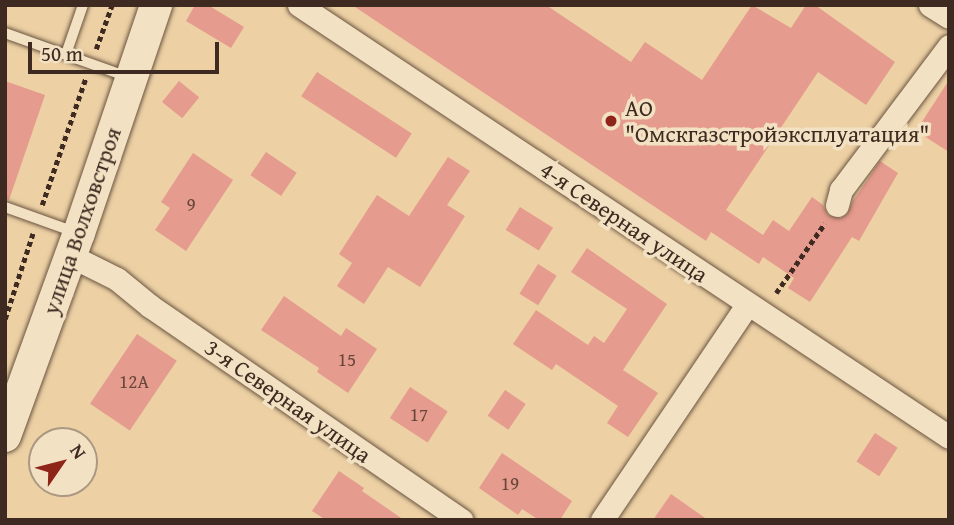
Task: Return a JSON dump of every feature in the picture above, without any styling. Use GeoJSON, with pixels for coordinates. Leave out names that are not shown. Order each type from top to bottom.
{"type":"FeatureCollection","features":[{"type":"Feature","properties":{"kind":"main road","name":"улица Волховстроя"},"geometry":{"type":"LineString","coordinates":[[5,436],[75,244],[156,5]]}},
{"type":"Feature","properties":{"kind":"street","name":"4-я Северная улица"},"geometry":{"type":"LineString","coordinates":[[299,5],[949,438]]}},
{"type":"Feature","properties":{"kind":"street"},"geometry":{"type":"LineString","coordinates":[[930,5],[949,17]]}},
{"type":"Feature","properties":{"kind":"street"},"geometry":{"type":"LineString","coordinates":[[837,205],[841,191],[949,46]]}},
{"type":"Feature","properties":{"kind":"street","name":"3-я Северная улица"},"geometry":{"type":"LineString","coordinates":[[75,244],[150,306],[461,520]]}},
{"type":"Feature","properties":{"kind":"street"},"geometry":{"type":"LineString","coordinates":[[602,520],[754,309]]}},
{"type":"Feature","properties":{"kind":"lane"},"geometry":{"type":"LineString","coordinates":[[66,54],[83,5]]}},
{"type":"Feature","properties":{"kind":"lane"},"geometry":{"type":"LineString","coordinates":[[5,33],[131,78]]}},
{"type":"Feature","properties":{"kind":"lane"},"geometry":{"type":"LineString","coordinates":[[5,207],[38,218],[75,244]]}},
{"type":"Feature","properties":{"kind":"path"},"geometry":{"type":"LineString","coordinates":[[5,319],[112,5]]}},
{"type":"Feature","properties":{"kind":"path"},"geometry":{"type":"LineString","coordinates":[[754,309],[837,205]]}},
{"type":"Feature","properties":{"kind":"building"},"geometry":{"type":"Polygon","coordinates":[[[195,5],[208,5],[244,27],[231,48],[186,21],[195,5]]]}},
{"type":"Feature","properties":{"kind":"building","name":"АО \"Омскгазстройэксплуатация\""},"geometry":{"type":"Polygon","coordinates":[[[352,5],[546,5],[631,62],[645,42],[702,80],[752,5],[791,28],[806,5],[815,5],[895,62],[866,105],[818,72],[726,210],[763,235],[773,220],[789,231],[812,197],[823,205],[828,215],[841,218],[847,214],[880,161],[898,173],[859,241],[852,237],[810,302],[788,288],[794,278],[763,257],[759,264],[711,232],[706,241],[352,5]]]}},
{"type":"Feature","properties":{"kind":"building"},"geometry":{"type":"Polygon","coordinates":[[[317,72],[412,134],[396,158],[301,96],[317,72]]]}},
{"type":"Feature","properties":{"kind":"building"},"geometry":{"type":"Polygon","coordinates":[[[949,80],[949,152],[916,131],[949,80]]]}},
{"type":"Feature","properties":{"kind":"building"},"geometry":{"type":"Polygon","coordinates":[[[5,81],[45,95],[9,200],[5,199],[5,81]]]}},
{"type":"Feature","properties":{"kind":"building"},"geometry":{"type":"Polygon","coordinates":[[[179,81],[199,97],[182,118],[162,102],[179,81]]]}},
{"type":"Feature","properties":{"kind":"building"},"geometry":{"type":"Polygon","coordinates":[[[266,152],[297,173],[281,196],[250,175],[266,152]]]}},
{"type":"Feature","properties":{"kind":"building"},"geometry":{"type":"Polygon","coordinates":[[[193,153],[233,180],[186,251],[155,230],[170,208],[161,202],[193,153]]]}},
{"type":"Feature","properties":{"kind":"building"},"geometry":{"type":"Polygon","coordinates":[[[448,157],[470,171],[447,205],[465,216],[420,287],[388,267],[364,304],[337,286],[352,263],[339,254],[377,195],[409,216],[448,157]]]}},
{"type":"Feature","properties":{"kind":"building"},"geometry":{"type":"Polygon","coordinates":[[[520,207],[553,228],[539,251],[506,230],[520,207]]]}},
{"type":"Feature","properties":{"kind":"building"},"geometry":{"type":"Polygon","coordinates":[[[587,248],[667,304],[623,370],[658,393],[628,437],[607,423],[618,406],[556,364],[552,370],[513,344],[536,310],[588,345],[594,336],[604,343],[627,309],[571,272],[587,248]]]}},
{"type":"Feature","properties":{"kind":"building"},"geometry":{"type":"Polygon","coordinates":[[[538,264],[557,276],[538,305],[519,294],[538,264]]]}},
{"type":"Feature","properties":{"kind":"building"},"geometry":{"type":"Polygon","coordinates":[[[284,296],[341,336],[346,328],[377,349],[348,393],[317,372],[319,368],[261,330],[284,296]]]}},
{"type":"Feature","properties":{"kind":"building"},"geometry":{"type":"Polygon","coordinates":[[[137,334],[177,361],[130,430],[90,404],[137,334]]]}},
{"type":"Feature","properties":{"kind":"building"},"geometry":{"type":"Polygon","coordinates":[[[410,387],[448,412],[428,443],[390,418],[410,387]]]}},
{"type":"Feature","properties":{"kind":"building"},"geometry":{"type":"Polygon","coordinates":[[[505,390],[526,404],[508,430],[488,416],[505,390]]]}},
{"type":"Feature","properties":{"kind":"building"},"geometry":{"type":"Polygon","coordinates":[[[875,433],[898,448],[879,476],[856,462],[875,433]]]}},
{"type":"Feature","properties":{"kind":"building"},"geometry":{"type":"Polygon","coordinates":[[[502,453],[572,501],[560,520],[539,520],[522,509],[518,515],[479,488],[502,453]]]}},
{"type":"Feature","properties":{"kind":"building"},"geometry":{"type":"Polygon","coordinates":[[[339,471],[364,488],[362,491],[404,520],[326,520],[312,511],[339,471]]]}},
{"type":"Feature","properties":{"kind":"building"},"geometry":{"type":"Polygon","coordinates":[[[671,494],[708,520],[653,520],[671,494]]]}},
{"type":"Feature","properties":{"kind":"place","name":"АО \"Омскгазстройэксплуатация\""},"geometry":{"type":"Point","coordinates":[611,121]}}]}
